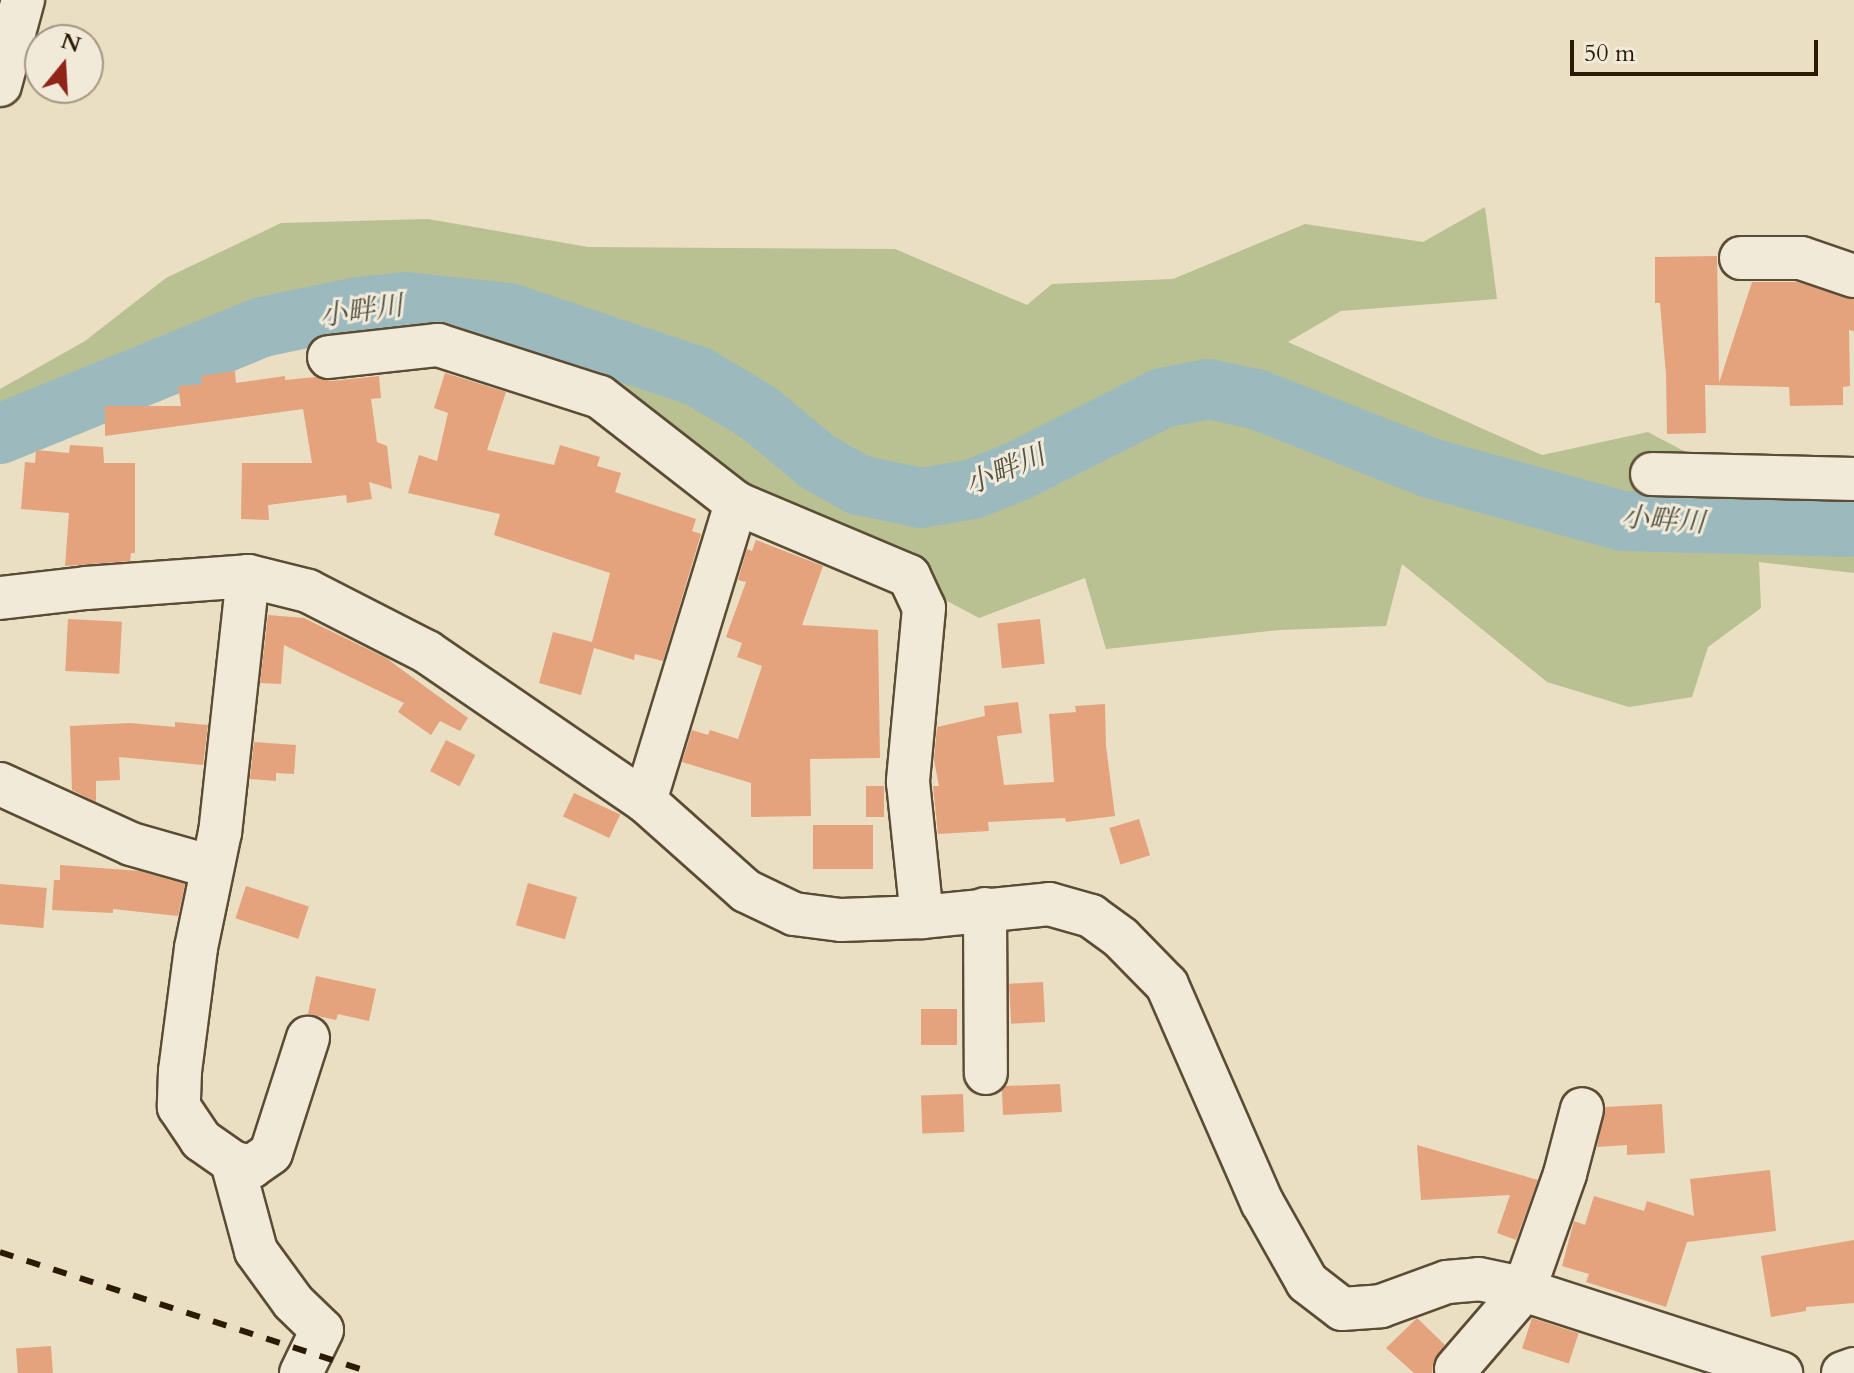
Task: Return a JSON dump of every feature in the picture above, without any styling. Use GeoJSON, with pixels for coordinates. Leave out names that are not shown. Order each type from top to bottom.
{"type":"FeatureCollection","features":[{"type":"Feature","properties":{"kind":"street"},"geometry":{"type":"LineString","coordinates":[[0,85],[23,0]]}},
{"type":"Feature","properties":{"kind":"street"},"geometry":{"type":"LineString","coordinates":[[1741,258],[1801,258],[1854,276]]}},
{"type":"Feature","properties":{"kind":"street"},"geometry":{"type":"LineString","coordinates":[[329,357],[438,345],[600,397],[736,503],[909,576],[924,608],[908,782],[922,917]]}},
{"type":"Feature","properties":{"kind":"street"},"geometry":{"type":"LineString","coordinates":[[1652,474],[1854,479]]}},
{"type":"Feature","properties":{"kind":"street"},"geometry":{"type":"LineString","coordinates":[[645,801],[736,503]]}},
{"type":"Feature","properties":{"kind":"street"},"geometry":{"type":"LineString","coordinates":[[248,576],[220,832],[184,1040],[179,1107],[201,1140],[232,1162],[251,1167],[271,1153],[308,1038]]}},
{"type":"Feature","properties":{"kind":"street"},"geometry":{"type":"LineString","coordinates":[[0,598],[248,576],[308,591],[427,652],[645,801],[746,891],[794,914],[841,920],[922,917],[1049,904],[1091,916],[1121,938],[1167,985],[1262,1202],[1307,1282],[1342,1309],[1381,1306],[1447,1282],[1479,1279],[1524,1290],[1781,1373]]}},
{"type":"Feature","properties":{"kind":"street"},"geometry":{"type":"LineString","coordinates":[[0,784],[131,844],[212,867]]}},
{"type":"Feature","properties":{"kind":"street"},"geometry":{"type":"LineString","coordinates":[[985,909],[986,1073]]}},
{"type":"Feature","properties":{"kind":"street"},"geometry":{"type":"LineString","coordinates":[[1456,1369],[1524,1290],[1565,1174],[1582,1109]]}},
{"type":"Feature","properties":{"kind":"street"},"geometry":{"type":"LineString","coordinates":[[232,1162],[256,1251],[293,1302],[322,1330],[301,1373]]}},
{"type":"Feature","properties":{"kind":"street"},"geometry":{"type":"LineString","coordinates":[[1843,1373],[1854,1369]]}},
{"type":"Feature","properties":{"kind":"green space"},"geometry":{"type":"Polygon","coordinates":[[[1485,207],[1497,299],[1341,311],[1288,342],[1542,455],[1648,432],[1780,502],[1854,506],[1854,573],[1759,562],[1761,608],[1708,647],[1692,697],[1629,707],[1547,682],[1402,564],[1386,626],[1280,630],[1106,649],[1085,578],[979,618],[743,492],[611,376],[428,323],[298,337],[148,360],[0,417],[0,389],[85,341],[166,278],[281,223],[428,219],[588,247],[895,249],[1027,305],[1052,284],[1173,279],[1305,224],[1423,242],[1485,207]]]}},
{"type":"Feature","properties":{"kind":"building"},"geometry":{"type":"Polygon","coordinates":[[[1717,256],[1719,383],[1752,282],[1797,282],[1854,299],[1854,331],[1849,330],[1850,386],[1843,387],[1843,405],[1790,406],[1789,387],[1705,385],[1706,433],[1667,434],[1660,303],[1655,303],[1655,257],[1717,256]]]}},
{"type":"Feature","properties":{"kind":"building"},"geometry":{"type":"Polygon","coordinates":[[[235,371],[236,383],[285,376],[285,380],[316,377],[332,381],[379,376],[381,398],[371,399],[377,442],[387,446],[392,489],[369,482],[372,499],[347,503],[346,495],[268,505],[269,520],[241,519],[242,463],[312,463],[303,409],[105,436],[105,406],[181,406],[178,386],[202,384],[201,376],[235,371]]]}},
{"type":"Feature","properties":{"kind":"building"},"geometry":{"type":"Polygon","coordinates":[[[445,373],[506,392],[487,450],[554,465],[560,445],[600,457],[597,466],[621,473],[615,492],[696,519],[692,531],[701,534],[663,661],[635,654],[634,660],[594,648],[581,695],[539,683],[553,632],[592,642],[610,573],[494,535],[500,514],[408,493],[419,455],[437,461],[448,413],[434,408],[445,373]]]}},
{"type":"Feature","properties":{"kind":"building"},"geometry":{"type":"Polygon","coordinates":[[[70,445],[103,447],[104,463],[135,463],[135,553],[131,553],[130,561],[65,566],[69,513],[21,509],[25,462],[35,463],[36,450],[69,453],[70,445]]]}},
{"type":"Feature","properties":{"kind":"building"},"geometry":{"type":"Polygon","coordinates":[[[756,540],[823,566],[802,625],[878,630],[880,758],[810,759],[811,816],[751,817],[751,783],[682,762],[692,730],[708,735],[710,730],[738,739],[762,666],[737,657],[742,643],[726,637],[746,582],[738,580],[747,549],[752,551],[756,540]]]}},
{"type":"Feature","properties":{"kind":"building"},"geometry":{"type":"Polygon","coordinates":[[[268,615],[304,618],[386,658],[468,718],[460,731],[440,721],[431,735],[398,712],[404,703],[284,645],[281,684],[260,683],[268,615]]]}},
{"type":"Feature","properties":{"kind":"building"},"geometry":{"type":"Polygon","coordinates":[[[68,619],[122,622],[119,674],[65,671],[68,619]]]}},
{"type":"Feature","properties":{"kind":"building"},"geometry":{"type":"Polygon","coordinates":[[[1040,619],[1045,664],[1002,668],[997,623],[1040,619]]]}},
{"type":"Feature","properties":{"kind":"building"},"geometry":{"type":"Polygon","coordinates":[[[1018,702],[1022,733],[997,736],[1004,785],[1054,782],[1049,714],[1076,712],[1075,706],[1105,704],[1106,746],[1115,816],[1066,822],[1065,818],[988,822],[989,831],[938,834],[933,786],[939,786],[934,760],[937,727],[985,716],[984,706],[1018,702]]]}},
{"type":"Feature","properties":{"kind":"building"},"geometry":{"type":"Polygon","coordinates":[[[175,722],[208,725],[203,765],[119,757],[120,780],[96,781],[96,802],[72,790],[70,726],[130,723],[175,727],[175,722]]]}},
{"type":"Feature","properties":{"kind":"building"},"geometry":{"type":"Polygon","coordinates":[[[446,740],[475,755],[460,786],[430,771],[446,740]]]}},
{"type":"Feature","properties":{"kind":"building"},"geometry":{"type":"Polygon","coordinates":[[[254,742],[296,745],[294,774],[276,773],[276,781],[250,779],[254,742]]]}},
{"type":"Feature","properties":{"kind":"building"},"geometry":{"type":"Polygon","coordinates":[[[866,786],[884,786],[884,817],[866,817],[866,786]]]}},
{"type":"Feature","properties":{"kind":"building"},"geometry":{"type":"Polygon","coordinates":[[[574,793],[620,815],[609,838],[563,817],[574,793]]]}},
{"type":"Feature","properties":{"kind":"building"},"geometry":{"type":"Polygon","coordinates":[[[1139,819],[1150,855],[1120,864],[1109,828],[1139,819]]]}},
{"type":"Feature","properties":{"kind":"building"},"geometry":{"type":"Polygon","coordinates":[[[813,825],[873,825],[873,869],[813,869],[813,825]]]}},
{"type":"Feature","properties":{"kind":"building"},"geometry":{"type":"Polygon","coordinates":[[[60,865],[140,871],[185,884],[178,916],[113,909],[113,913],[52,910],[54,880],[60,880],[60,865]]]}},
{"type":"Feature","properties":{"kind":"building"},"geometry":{"type":"Polygon","coordinates":[[[528,883],[577,897],[565,939],[516,925],[528,883]]]}},
{"type":"Feature","properties":{"kind":"building"},"geometry":{"type":"Polygon","coordinates":[[[0,884],[47,888],[43,928],[0,924],[0,884]]]}},
{"type":"Feature","properties":{"kind":"building"},"geometry":{"type":"Polygon","coordinates":[[[246,886],[309,906],[298,939],[235,918],[246,886]]]}},
{"type":"Feature","properties":{"kind":"building"},"geometry":{"type":"Polygon","coordinates":[[[316,976],[376,989],[369,1021],[338,1014],[336,1020],[308,1014],[316,976]]]}},
{"type":"Feature","properties":{"kind":"building"},"geometry":{"type":"Polygon","coordinates":[[[1043,982],[1045,1022],[1011,1024],[1009,984],[1043,982]]]}},
{"type":"Feature","properties":{"kind":"building"},"geometry":{"type":"Polygon","coordinates":[[[921,1009],[957,1009],[957,1045],[921,1045],[921,1009]]]}},
{"type":"Feature","properties":{"kind":"building"},"geometry":{"type":"Polygon","coordinates":[[[1060,1084],[1062,1112],[1003,1115],[1002,1090],[1006,1086],[1060,1084]]]}},
{"type":"Feature","properties":{"kind":"building"},"geometry":{"type":"Polygon","coordinates":[[[963,1094],[964,1132],[922,1133],[921,1095],[963,1094]]]}},
{"type":"Feature","properties":{"kind":"building"},"geometry":{"type":"Polygon","coordinates":[[[1662,1104],[1665,1153],[1627,1155],[1627,1145],[1597,1147],[1605,1107],[1662,1104]]]}},
{"type":"Feature","properties":{"kind":"building"},"geometry":{"type":"Polygon","coordinates":[[[1417,1145],[1538,1180],[1516,1240],[1497,1233],[1510,1195],[1421,1200],[1417,1145]]]}},
{"type":"Feature","properties":{"kind":"building"},"geometry":{"type":"Polygon","coordinates":[[[1770,1170],[1776,1231],[1687,1242],[1666,1307],[1586,1282],[1589,1274],[1562,1266],[1574,1221],[1585,1225],[1594,1196],[1644,1211],[1647,1201],[1694,1216],[1690,1179],[1770,1170]]]}},
{"type":"Feature","properties":{"kind":"building"},"geometry":{"type":"Polygon","coordinates":[[[1854,1240],[1854,1303],[1806,1307],[1806,1311],[1771,1317],[1761,1256],[1854,1240]]]}},
{"type":"Feature","properties":{"kind":"building"},"geometry":{"type":"Polygon","coordinates":[[[1417,1318],[1445,1345],[1433,1364],[1432,1373],[1414,1373],[1386,1348],[1417,1318]]]}},
{"type":"Feature","properties":{"kind":"building"},"geometry":{"type":"Polygon","coordinates":[[[1532,1318],[1579,1333],[1569,1364],[1522,1348],[1532,1318]]]}},
{"type":"Feature","properties":{"kind":"building"},"geometry":{"type":"Polygon","coordinates":[[[51,1346],[53,1373],[18,1373],[16,1348],[51,1346]]]}},
{"type":"Feature","properties":{"kind":"waterway","name":"小畔川"},"geometry":{"type":"LineString","coordinates":[[0,434],[262,327],[359,307],[406,302],[509,313],[699,377],[759,413],[818,462],[859,485],[921,498],[973,489],[1018,471],[1162,398],[1208,389],[1256,399],[1430,468],[1623,521],[1854,527]]}},
{"type":"Feature","properties":{"kind":"railway"},"geometry":{"type":"LineString","coordinates":[[0,1252],[373,1373]]}}]}
